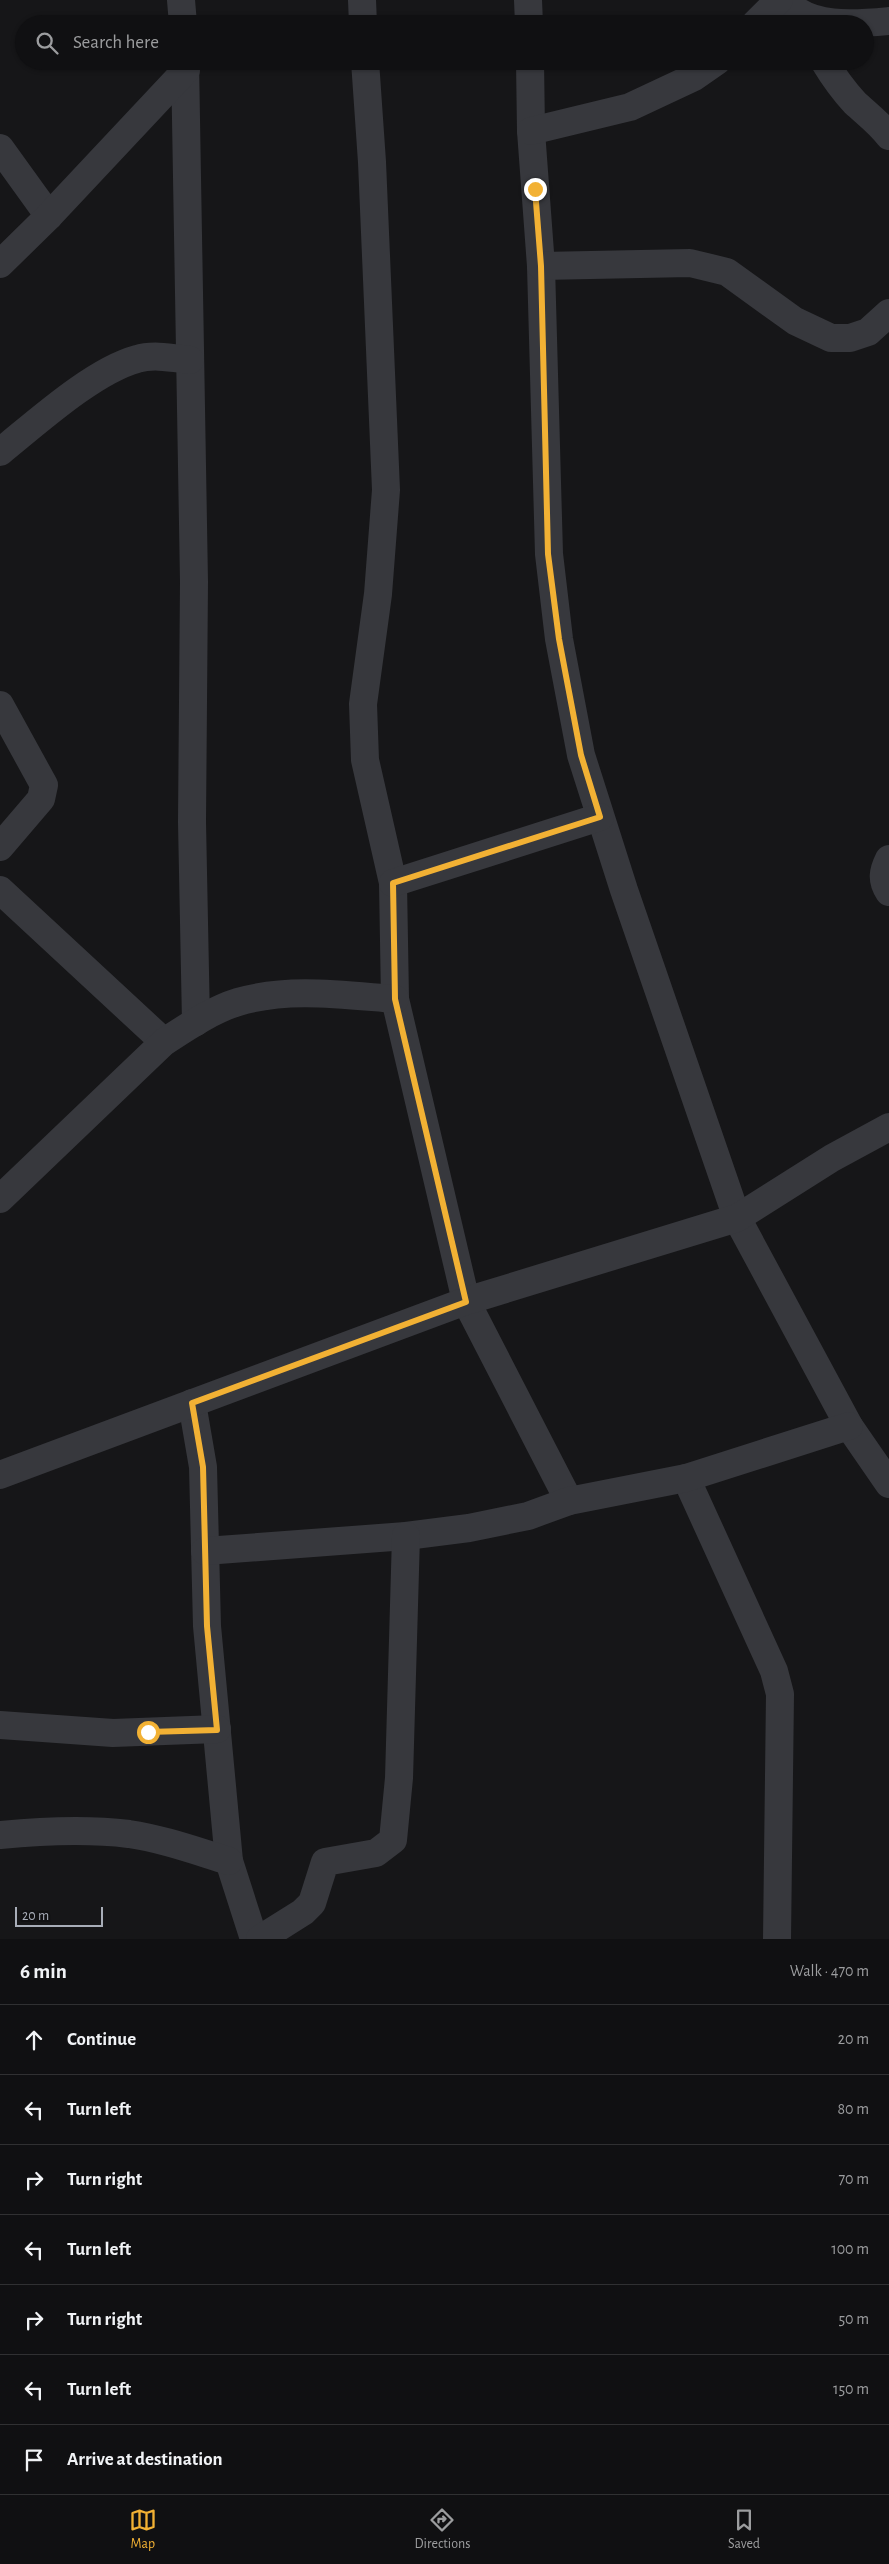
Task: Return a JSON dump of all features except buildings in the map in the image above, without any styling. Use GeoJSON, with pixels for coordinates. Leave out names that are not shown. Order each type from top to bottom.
{"type":"FeatureCollection","features":[{"type":"Feature","properties":{"kind":"street"},"geometry":{"type":"LineString","coordinates":[[181,0],[182,15]]}},
{"type":"Feature","properties":{"kind":"street"},"geometry":{"type":"LineString","coordinates":[[362,0],[363,15]]}},
{"type":"Feature","properties":{"kind":"street"},"geometry":{"type":"LineString","coordinates":[[528,0],[529,15]]}},
{"type":"Feature","properties":{"kind":"street"},"geometry":{"type":"LineString","coordinates":[[776,15],[790,9],[809,15]]}},
{"type":"Feature","properties":{"kind":"street"},"geometry":{"type":"LineString","coordinates":[[874,22],[889,21]]}},
{"type":"Feature","properties":{"kind":"street"},"geometry":{"type":"LineString","coordinates":[[0,264],[49,216],[181,70]]}},
{"type":"Feature","properties":{"kind":"street"},"geometry":{"type":"LineString","coordinates":[[185,70],[194,582],[192,822],[196,1022]]}},
{"type":"Feature","properties":{"kind":"street"},"geometry":{"type":"LineString","coordinates":[[366,70],[372,162],[386,490],[378,594],[363,704],[365,760],[393,883],[395,999],[466,1302],[569,1501]]}},
{"type":"Feature","properties":{"kind":"street"},"geometry":{"type":"LineString","coordinates":[[530,70],[531,131],[541,266],[548,554],[559,639],[581,755],[600,817],[737,1218],[849,1426],[881,1464],[889,1484]]}},
{"type":"Feature","properties":{"kind":"street"},"geometry":{"type":"LineString","coordinates":[[531,131],[630,107],[694,77],[704,70]]}},
{"type":"Feature","properties":{"kind":"street"},"geometry":{"type":"LineString","coordinates":[[829,70],[836,81],[856,103],[880,124],[889,136]]}},
{"type":"Feature","properties":{"kind":"street"},"geometry":{"type":"LineString","coordinates":[[0,148],[49,216]]}},
{"type":"Feature","properties":{"kind":"street"},"geometry":{"type":"LineString","coordinates":[[541,266],[690,263],[727,272],[795,321],[831,338],[850,338],[868,332],[889,313]]}},
{"type":"Feature","properties":{"kind":"street"},"geometry":{"type":"LineString","coordinates":[[0,452],[50,411],[111,368],[138,358],[161,357],[190,360]]}},
{"type":"Feature","properties":{"kind":"street"},"geometry":{"type":"LineString","coordinates":[[0,705],[44,785],[41,799],[0,847]]}},
{"type":"Feature","properties":{"kind":"street"},"geometry":{"type":"LineString","coordinates":[[393,883],[600,817]]}},
{"type":"Feature","properties":{"kind":"street"},"geometry":{"type":"LineString","coordinates":[[889,859],[883,870],[884,884],[889,892]]}},
{"type":"Feature","properties":{"kind":"street"},"geometry":{"type":"LineString","coordinates":[[0,890],[164,1042]]}},
{"type":"Feature","properties":{"kind":"street"},"geometry":{"type":"LineString","coordinates":[[0,1199],[164,1042],[196,1022],[238,1002],[297,992],[395,999]]}},
{"type":"Feature","properties":{"kind":"street"},"geometry":{"type":"LineString","coordinates":[[0,1475],[466,1302],[737,1218],[888,1126]]}},
{"type":"Feature","properties":{"kind":"street"},"geometry":{"type":"LineString","coordinates":[[192,1403],[203,1467],[207,1626],[229,1861],[254,1939]]}},
{"type":"Feature","properties":{"kind":"street"},"geometry":{"type":"LineString","coordinates":[[205,1551],[406,1536],[469,1528],[528,1516],[569,1501],[686,1478],[849,1426]]}},
{"type":"Feature","properties":{"kind":"street"},"geometry":{"type":"LineString","coordinates":[[686,1478],[774,1671],[780,1694],[777,1939]]}},
{"type":"Feature","properties":{"kind":"street"},"geometry":{"type":"LineString","coordinates":[[260,1939],[303,1912],[312,1903],[325,1862],[376,1853],[393,1840],[399,1778],[406,1536]]}},
{"type":"Feature","properties":{"kind":"street"},"geometry":{"type":"LineString","coordinates":[[0,1725],[113,1733],[217,1730]]}},
{"type":"Feature","properties":{"kind":"street"},"geometry":{"type":"LineString","coordinates":[[0,1835],[103,1832],[131,1834],[229,1861]]}},
{"type":"Feature","properties":{"kind":"route"},"geometry":{"type":"LineString","coordinates":[[148,1732],[217,1730],[207,1626],[203,1467],[192,1403],[466,1302],[450,1227],[395,999],[393,883],[600,817],[581,755],[559,639],[548,554],[541,266],[535,189]]}}]}
